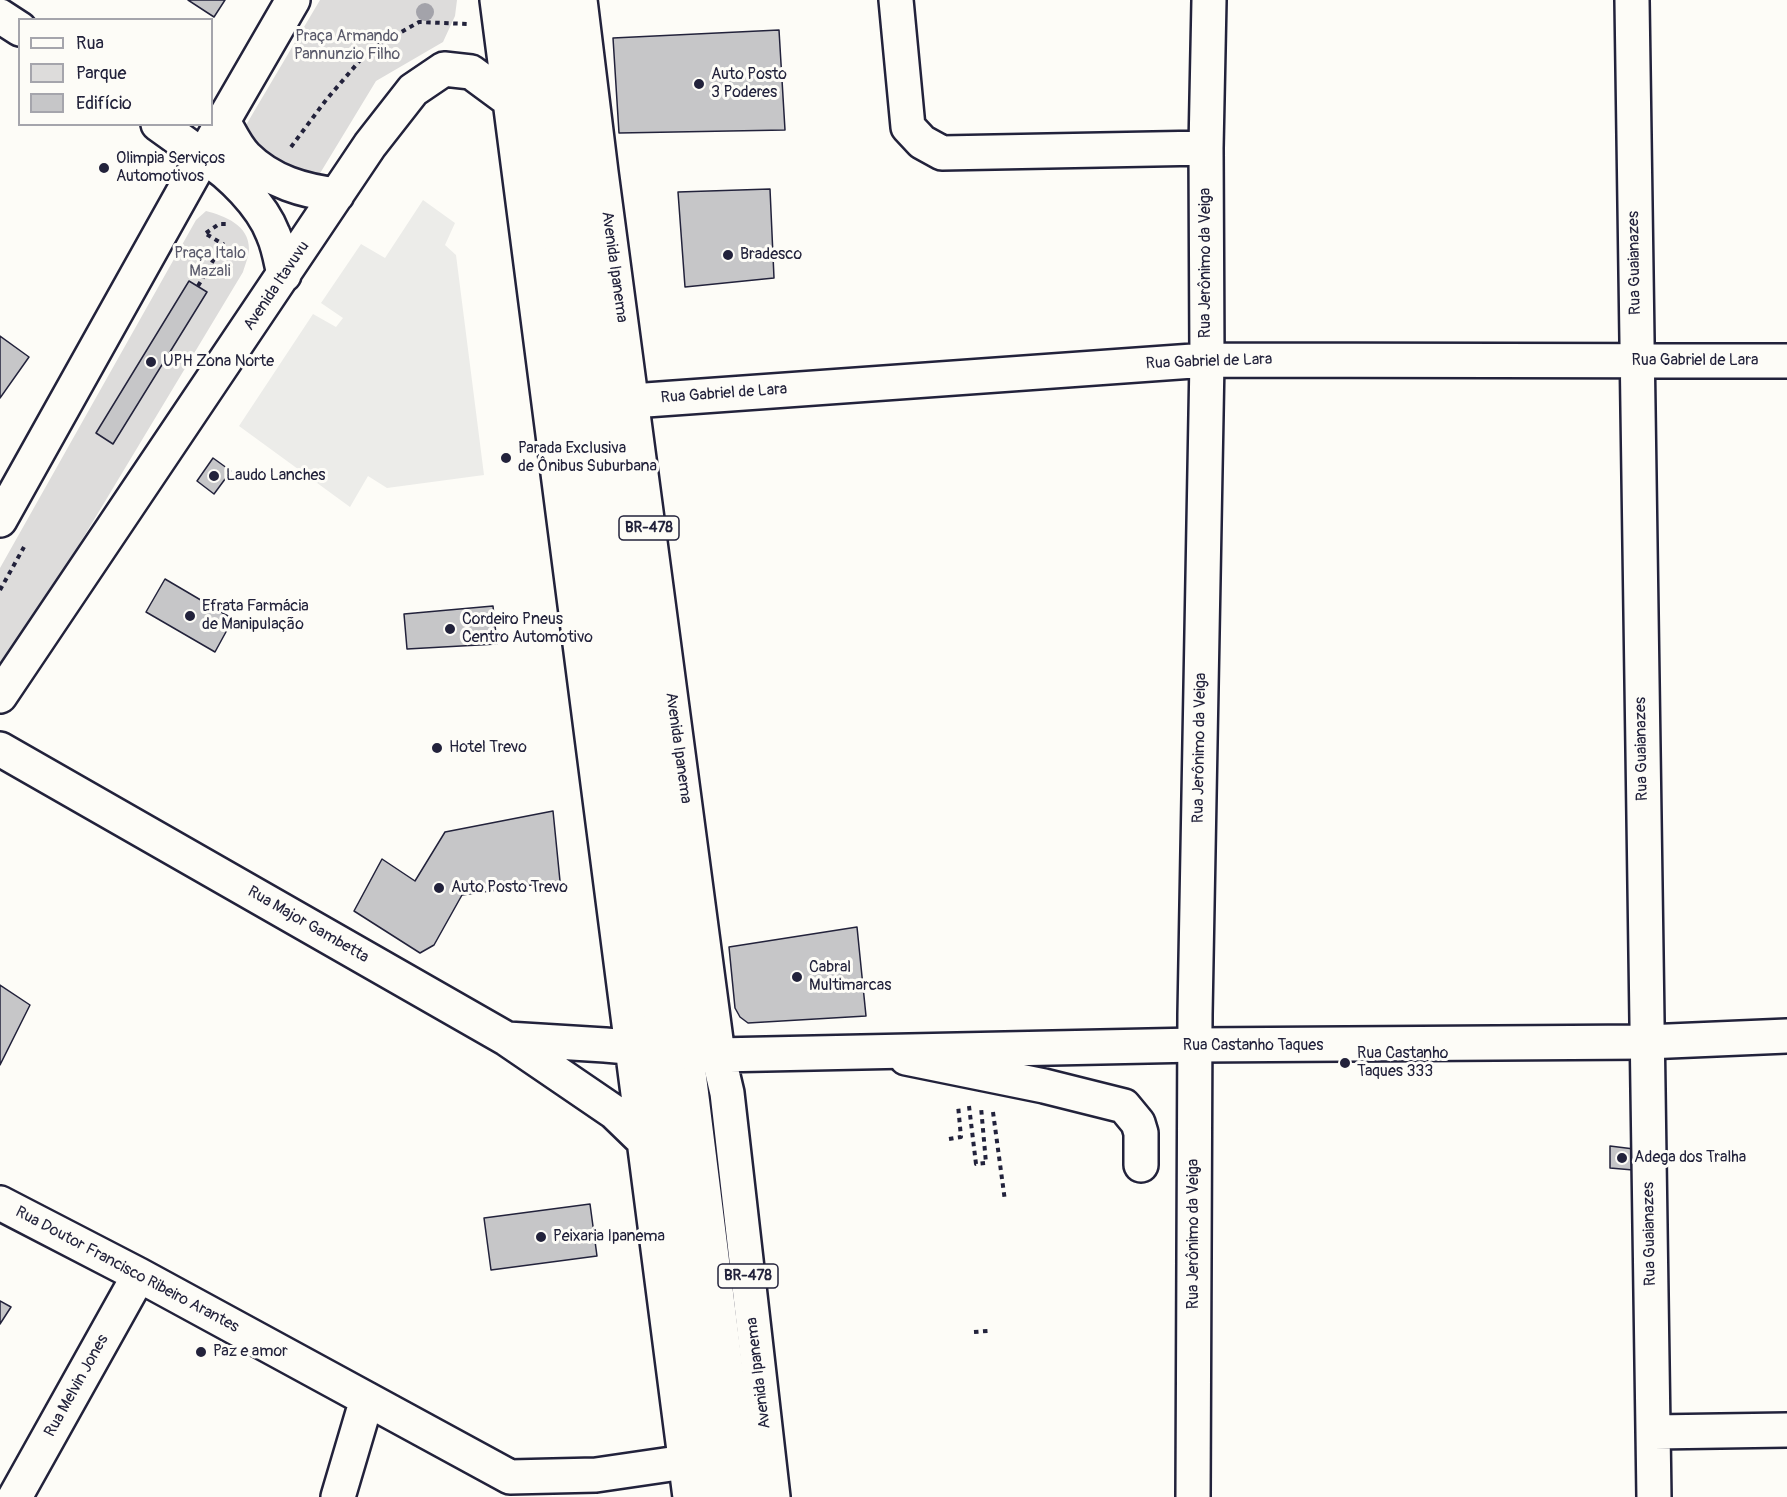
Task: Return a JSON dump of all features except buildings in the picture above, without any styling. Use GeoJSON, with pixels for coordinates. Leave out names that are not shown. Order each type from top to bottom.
{"type":"FeatureCollection","features":[{"type":"Feature","properties":{"kind":"main road"},"geometry":{"type":"LineString","coordinates":[[0,520],[293,0]]}},
{"type":"Feature","properties":{"kind":"main road"},"geometry":{"type":"LineString","coordinates":[[525,0],[714,1497]]}},
{"type":"Feature","properties":{"kind":"main road"},"geometry":{"type":"LineString","coordinates":[[555,0],[659,1050],[645,1142],[690,1497]]}},
{"type":"Feature","properties":{"kind":"main road","name":"Avenida Ipanema"},"geometry":{"type":"LineString","coordinates":[[580,0],[599,160],[718,1055],[727,1093],[773,1497]]}},
{"type":"Feature","properties":{"kind":"main road","name":"Rua Jerônimo da Veiga"},"geometry":{"type":"LineString","coordinates":[[1193,1497],[1196,1045],[1207,360],[1206,148],[1209,0]]}},
{"type":"Feature","properties":{"kind":"main road","name":"Rua Guaianazes"},"geometry":{"type":"LineString","coordinates":[[1632,0],[1654,1497]]}},
{"type":"Feature","properties":{"kind":"main road"},"geometry":{"type":"LineString","coordinates":[[896,9],[908,127],[922,142],[942,153],[1206,148]]}},
{"type":"Feature","properties":{"kind":"main road"},"geometry":{"type":"LineString","coordinates":[[498,14],[509,100],[659,1050],[742,1497]]}},
{"type":"Feature","properties":{"kind":"main road"},"geometry":{"type":"LineString","coordinates":[[0,16],[18,28]]}},
{"type":"Feature","properties":{"kind":"main road","name":"Avenida Itavuvu"},"geometry":{"type":"LineString","coordinates":[[0,696],[370,145],[413,90],[444,69],[471,72],[509,100]]}},
{"type":"Feature","properties":{"kind":"main road"},"geometry":{"type":"LineString","coordinates":[[223,121],[246,158],[272,177],[300,189],[337,195]]}},
{"type":"Feature","properties":{"kind":"main road"},"geometry":{"type":"LineString","coordinates":[[161,126],[217,165],[256,204],[274,236],[284,275]]}},
{"type":"Feature","properties":{"kind":"main road","name":"Rua Gabriel de Lara"},"geometry":{"type":"LineString","coordinates":[[632,401],[1207,360],[1787,361]]}},
{"type":"Feature","properties":{"kind":"main road","name":"Rua Major Gambetta"},"geometry":{"type":"LineString","coordinates":[[0,749],[507,1039],[718,1055]]}},
{"type":"Feature","properties":{"kind":"main road","name":"Rua Castanho Taques"},"geometry":{"type":"LineString","coordinates":[[718,1055],[1196,1045],[1646,1042],[1787,1036]]}},
{"type":"Feature","properties":{"kind":"main road"},"geometry":{"type":"LineString","coordinates":[[507,1039],[614,1112],[645,1142]]}},
{"type":"Feature","properties":{"kind":"main road"},"geometry":{"type":"LineString","coordinates":[[877,1052],[1044,1086],[1124,1106],[1135,1118],[1141,1133],[1141,1165]]}},
{"type":"Feature","properties":{"kind":"main road","name":"Rua Doutor Francisco Ribeiro Arantes"},"geometry":{"type":"LineString","coordinates":[[0,1203],[139,1275],[510,1478],[596,1475],[685,1462]]}},
{"type":"Feature","properties":{"kind":"main road","name":"Rua Melvin Jones"},"geometry":{"type":"LineString","coordinates":[[15,1497],[139,1275]]}},
{"type":"Feature","properties":{"kind":"main road"},"geometry":{"type":"LineString","coordinates":[[338,1497],[367,1399]]}},
{"type":"Feature","properties":{"kind":"main road"},"geometry":{"type":"LineString","coordinates":[[1654,1432],[1787,1430]]}},
{"type":"Feature","properties":{"kind":"path"},"geometry":{"type":"LineString","coordinates":[[272,177],[283,157],[326,100],[368,51],[419,22],[460,23],[498,14]]}},
{"type":"Feature","properties":{"kind":"path"},"geometry":{"type":"LineString","coordinates":[[206,233],[219,224],[246,222],[256,204]]}},
{"type":"Feature","properties":{"kind":"path"},"geometry":{"type":"LineString","coordinates":[[198,286],[223,244]]}},
{"type":"Feature","properties":{"kind":"path"},"geometry":{"type":"LineString","coordinates":[[949,1139],[961,1137],[958,1103],[969,1102],[976,1164],[986,1163],[980,1100]]}},
{"type":"Feature","properties":{"kind":"path"},"geometry":{"type":"LineString","coordinates":[[993,1111],[1005,1201]]}},
{"type":"Feature","properties":{"kind":"path"},"geometry":{"type":"LineString","coordinates":[[974,1332],[988,1331]]}},
{"type":"Feature","properties":{"kind":"shaded area"},"geometry":{"type":"Polygon","coordinates":[[[423,200],[455,223],[445,245],[456,255],[484,475],[387,488],[368,476],[350,507],[239,426],[313,314],[336,327],[343,318],[321,303],[361,244],[385,258],[423,200]]]}},
{"type":"Feature","properties":{"kind":"green space","name":"Praça Armando Pannunzio Filho"},"geometry":{"type":"Polygon","coordinates":[[[320,0],[457,0],[455,16],[443,42],[376,81],[319,175],[299,174],[285,169],[253,142],[246,125],[320,0]]]}},
{"type":"Feature","properties":{"kind":"green space","name":"Praça Italo Mazali"},"geometry":{"type":"Polygon","coordinates":[[[206,211],[235,223],[245,234],[249,249],[243,272],[0,676],[0,568],[196,220],[206,211]]]}},
{"type":"Feature","properties":{"kind":"place","name":"Auto Posto 3 Poderes"},"geometry":{"type":"Point","coordinates":[699,84]}},
{"type":"Feature","properties":{"kind":"place","name":"Olimpia Serviços Automotivos"},"geometry":{"type":"Point","coordinates":[104,168]}},
{"type":"Feature","properties":{"kind":"place","name":"Bradesco"},"geometry":{"type":"Point","coordinates":[728,255]}},
{"type":"Feature","properties":{"kind":"place","name":"UPH Zona Norte"},"geometry":{"type":"Point","coordinates":[151,362]}},
{"type":"Feature","properties":{"kind":"place","name":"Parada Exclusiva de Ônibus Suburbana"},"geometry":{"type":"Point","coordinates":[506,458]}},
{"type":"Feature","properties":{"kind":"place","name":"Laudo Lanches"},"geometry":{"type":"Point","coordinates":[214,476]}},
{"type":"Feature","properties":{"kind":"place","name":"Efrata Farmácia de Manipulação"},"geometry":{"type":"Point","coordinates":[190,616]}},
{"type":"Feature","properties":{"kind":"place","name":"Cordeiro Pneus Centro Automotivo"},"geometry":{"type":"Point","coordinates":[450,629]}},
{"type":"Feature","properties":{"kind":"place","name":"Hotel Trevo"},"geometry":{"type":"Point","coordinates":[437,748]}},
{"type":"Feature","properties":{"kind":"place","name":"Auto Posto Trevo"},"geometry":{"type":"Point","coordinates":[439,888]}},
{"type":"Feature","properties":{"kind":"place","name":"Cabral Multimarcas"},"geometry":{"type":"Point","coordinates":[797,977]}},
{"type":"Feature","properties":{"kind":"place","name":"Rua Castanho Taques 333"},"geometry":{"type":"Point","coordinates":[1345,1063]}},
{"type":"Feature","properties":{"kind":"place","name":"Adega dos Tralha"},"geometry":{"type":"Point","coordinates":[1622,1158]}},
{"type":"Feature","properties":{"kind":"place","name":"Peixaria Ipanema"},"geometry":{"type":"Point","coordinates":[541,1237]}},
{"type":"Feature","properties":{"kind":"place","name":"Paz e amor"},"geometry":{"type":"Point","coordinates":[201,1352]}}]}
